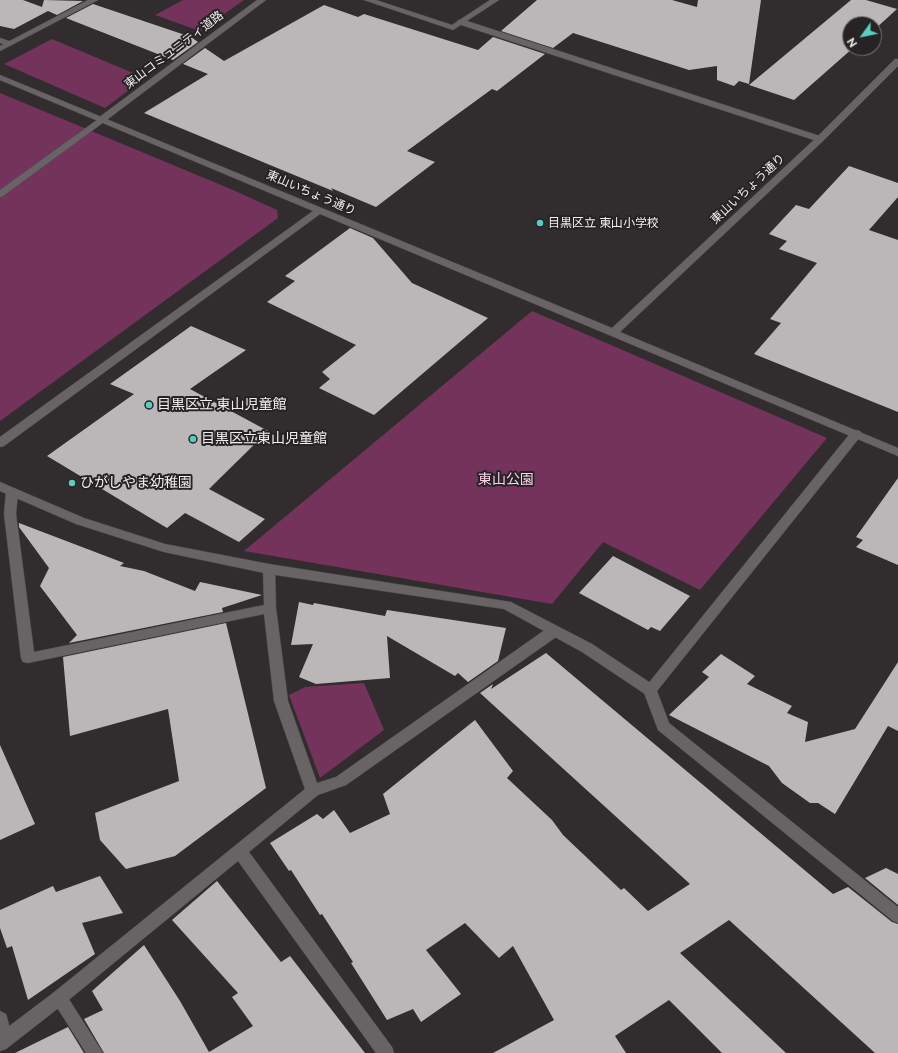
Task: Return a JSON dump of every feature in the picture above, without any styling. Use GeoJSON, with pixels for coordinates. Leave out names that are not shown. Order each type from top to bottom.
{"type":"FeatureCollection","features":[{"type":"Feature","properties":{"kind":"street"},"geometry":{"type":"LineString","coordinates":[[0,49],[94,0]]}},
{"type":"Feature","properties":{"kind":"street","name":"東山コミュニティ道路"},"geometry":{"type":"LineString","coordinates":[[0,194],[262,0]]}},
{"type":"Feature","properties":{"kind":"street"},"geometry":{"type":"LineString","coordinates":[[368,0],[453,28],[495,0]]}},
{"type":"Feature","properties":{"kind":"street"},"geometry":{"type":"LineString","coordinates":[[461,22],[820,139]]}},
{"type":"Feature","properties":{"kind":"street"},"geometry":{"type":"LineString","coordinates":[[0,40],[9,44]]}},
{"type":"Feature","properties":{"kind":"street","name":"東山いちょう通り"},"geometry":{"type":"LineString","coordinates":[[613,333],[820,139],[898,61]]}},
{"type":"Feature","properties":{"kind":"street","name":"東山いちょう通り"},"geometry":{"type":"LineString","coordinates":[[0,77],[898,452]]}},
{"type":"Feature","properties":{"kind":"street"},"geometry":{"type":"LineString","coordinates":[[0,444],[319,211]]}},
{"type":"Feature","properties":{"kind":"street"},"geometry":{"type":"LineString","coordinates":[[650,690],[856,434]]}},
{"type":"Feature","properties":{"kind":"street"},"geometry":{"type":"LineString","coordinates":[[0,486],[80,521],[164,548],[269,569],[507,605],[587,648],[650,690],[662,726],[898,916]]}},
{"type":"Feature","properties":{"kind":"street"},"geometry":{"type":"LineString","coordinates":[[12,492],[10,514],[28,658],[270,608]]}},
{"type":"Feature","properties":{"kind":"street"},"geometry":{"type":"LineString","coordinates":[[269,569],[270,608],[281,701],[313,791]]}},
{"type":"Feature","properties":{"kind":"street"},"geometry":{"type":"LineString","coordinates":[[0,1019],[3,1041],[59,998],[313,791],[341,781],[554,631]]}},
{"type":"Feature","properties":{"kind":"street"},"geometry":{"type":"LineString","coordinates":[[240,851],[386,1053]]}},
{"type":"Feature","properties":{"kind":"street"},"geometry":{"type":"LineString","coordinates":[[59,998],[95,1053]]}},
{"type":"Feature","properties":{"kind":"green space"},"geometry":{"type":"Polygon","coordinates":[[[183,0],[244,0],[200,31],[155,15],[183,0]]]}},
{"type":"Feature","properties":{"kind":"green space"},"geometry":{"type":"Polygon","coordinates":[[[52,39],[145,78],[105,108],[4,64],[52,39]]]}},
{"type":"Feature","properties":{"kind":"green space"},"geometry":{"type":"Polygon","coordinates":[[[0,93],[233,190],[277,210],[278,218],[0,421],[0,93]]]}},
{"type":"Feature","properties":{"kind":"green space","name":"東山公園"},"geometry":{"type":"Polygon","coordinates":[[[532,311],[827,438],[700,590],[603,542],[552,604],[244,551],[532,311]]]}},
{"type":"Feature","properties":{"kind":"green space"},"geometry":{"type":"Polygon","coordinates":[[[364,683],[384,730],[320,778],[289,695],[305,687],[364,683]]]}},
{"type":"Feature","properties":{"kind":"building"},"geometry":{"type":"Polygon","coordinates":[[[0,0],[23,0],[42,7],[44,0],[83,1],[57,15],[48,11],[14,29],[0,26],[0,0]]]}},
{"type":"Feature","properties":{"kind":"building"},"geometry":{"type":"Polygon","coordinates":[[[537,0],[672,0],[697,7],[698,0],[761,0],[749,84],[739,81],[734,86],[717,80],[717,66],[689,70],[573,33],[553,48],[501,31],[537,0]]]}},
{"type":"Feature","properties":{"kind":"building"},"geometry":{"type":"Polygon","coordinates":[[[851,0],[866,0],[897,9],[882,23],[882,16],[842,16],[842,56],[844,56],[794,100],[749,85],[851,0]]]}},
{"type":"Feature","properties":{"kind":"building"},"geometry":{"type":"Polygon","coordinates":[[[93,4],[191,37],[198,42],[173,60],[66,18],[93,4]]]}},
{"type":"Feature","properties":{"kind":"building"},"geometry":{"type":"Polygon","coordinates":[[[324,5],[358,17],[364,14],[478,50],[493,37],[545,54],[497,91],[492,89],[407,151],[435,162],[376,207],[331,188],[333,191],[144,113],[208,74],[183,64],[205,48],[224,61],[324,5]]]}},
{"type":"Feature","properties":{"kind":"building"},"geometry":{"type":"Polygon","coordinates":[[[849,166],[898,183],[898,197],[869,230],[898,240],[898,412],[754,354],[781,323],[770,319],[817,263],[779,249],[787,241],[769,234],[796,205],[809,209],[849,166]]]}},
{"type":"Feature","properties":{"kind":"building"},"geometry":{"type":"Polygon","coordinates":[[[350,228],[373,238],[412,283],[488,318],[374,415],[319,388],[330,379],[322,372],[356,345],[267,302],[295,281],[285,276],[350,228]]]}},
{"type":"Feature","properties":{"kind":"building"},"geometry":{"type":"Polygon","coordinates":[[[191,326],[246,350],[190,389],[268,431],[209,489],[265,519],[239,542],[185,513],[167,528],[47,456],[134,394],[110,384],[191,326]]]}},
{"type":"Feature","properties":{"kind":"building"},"geometry":{"type":"Polygon","coordinates":[[[898,478],[898,565],[856,547],[863,540],[856,537],[898,478]]]}},
{"type":"Feature","properties":{"kind":"building"},"geometry":{"type":"Polygon","coordinates":[[[19,523],[124,563],[120,566],[144,571],[195,591],[200,582],[262,595],[222,608],[223,612],[69,643],[77,635],[40,586],[49,568],[19,527],[19,523]]]}},
{"type":"Feature","properties":{"kind":"building"},"geometry":{"type":"Polygon","coordinates":[[[613,556],[690,596],[660,631],[651,627],[648,630],[579,593],[613,556]]]}},
{"type":"Feature","properties":{"kind":"building"},"geometry":{"type":"Polygon","coordinates":[[[299,602],[313,605],[314,603],[385,616],[387,610],[506,628],[498,661],[468,682],[458,673],[455,676],[387,636],[390,678],[316,684],[299,677],[313,644],[291,645],[299,602]]]}},
{"type":"Feature","properties":{"kind":"building"},"geometry":{"type":"Polygon","coordinates":[[[226,623],[266,788],[175,856],[126,869],[100,840],[95,813],[179,781],[168,709],[70,736],[63,657],[226,623]]]}},
{"type":"Feature","properties":{"kind":"building"},"geometry":{"type":"Polygon","coordinates":[[[546,653],[833,894],[848,887],[892,922],[898,924],[898,1053],[875,1053],[729,920],[680,953],[786,1053],[722,1053],[669,1000],[615,1036],[626,1053],[493,1053],[554,1020],[513,946],[499,958],[465,923],[426,950],[461,994],[421,1022],[413,1009],[387,1020],[351,963],[353,962],[322,914],[320,915],[291,870],[289,871],[270,843],[317,814],[323,819],[334,810],[350,833],[390,814],[383,794],[475,720],[513,771],[507,778],[552,820],[563,835],[621,890],[624,888],[648,911],[690,884],[480,693],[493,684],[491,689],[546,653]]]}},
{"type":"Feature","properties":{"kind":"building"},"geometry":{"type":"Polygon","coordinates":[[[721,654],[755,676],[747,684],[792,706],[787,713],[808,722],[805,742],[855,729],[898,662],[898,731],[888,726],[835,814],[818,803],[810,803],[782,783],[769,766],[669,715],[709,677],[702,672],[721,654]]]}},
{"type":"Feature","properties":{"kind":"building"},"geometry":{"type":"Polygon","coordinates":[[[0,745],[35,824],[0,840],[0,745]]]}},
{"type":"Feature","properties":{"kind":"building"},"geometry":{"type":"Polygon","coordinates":[[[886,868],[898,874],[898,905],[865,878],[886,868]]]}},
{"type":"Feature","properties":{"kind":"building"},"geometry":{"type":"Polygon","coordinates":[[[100,876],[123,913],[82,923],[95,954],[28,1000],[12,946],[7,948],[0,928],[0,910],[53,886],[56,892],[100,876]]]}},
{"type":"Feature","properties":{"kind":"building"},"geometry":{"type":"Polygon","coordinates":[[[217,881],[281,962],[290,956],[365,1053],[104,1053],[84,1019],[103,1010],[92,991],[144,945],[180,1001],[209,1052],[253,1026],[232,997],[238,993],[172,920],[217,881]]]}},
{"type":"Feature","properties":{"kind":"building"},"geometry":{"type":"Polygon","coordinates":[[[68,1027],[84,1053],[15,1053],[68,1027]]]}},
{"type":"Feature","properties":{"kind":"place","name":"目黒区立 東山小学校"},"geometry":{"type":"Point","coordinates":[540,223]}},
{"type":"Feature","properties":{"kind":"place","name":"目黒区立 東山児童館"},"geometry":{"type":"Point","coordinates":[149,405]}},
{"type":"Feature","properties":{"kind":"place","name":"目黒区立東山児童館"},"geometry":{"type":"Point","coordinates":[193,439]}},
{"type":"Feature","properties":{"kind":"place","name":"ひがしやま幼稚園"},"geometry":{"type":"Point","coordinates":[72,483]}}]}
